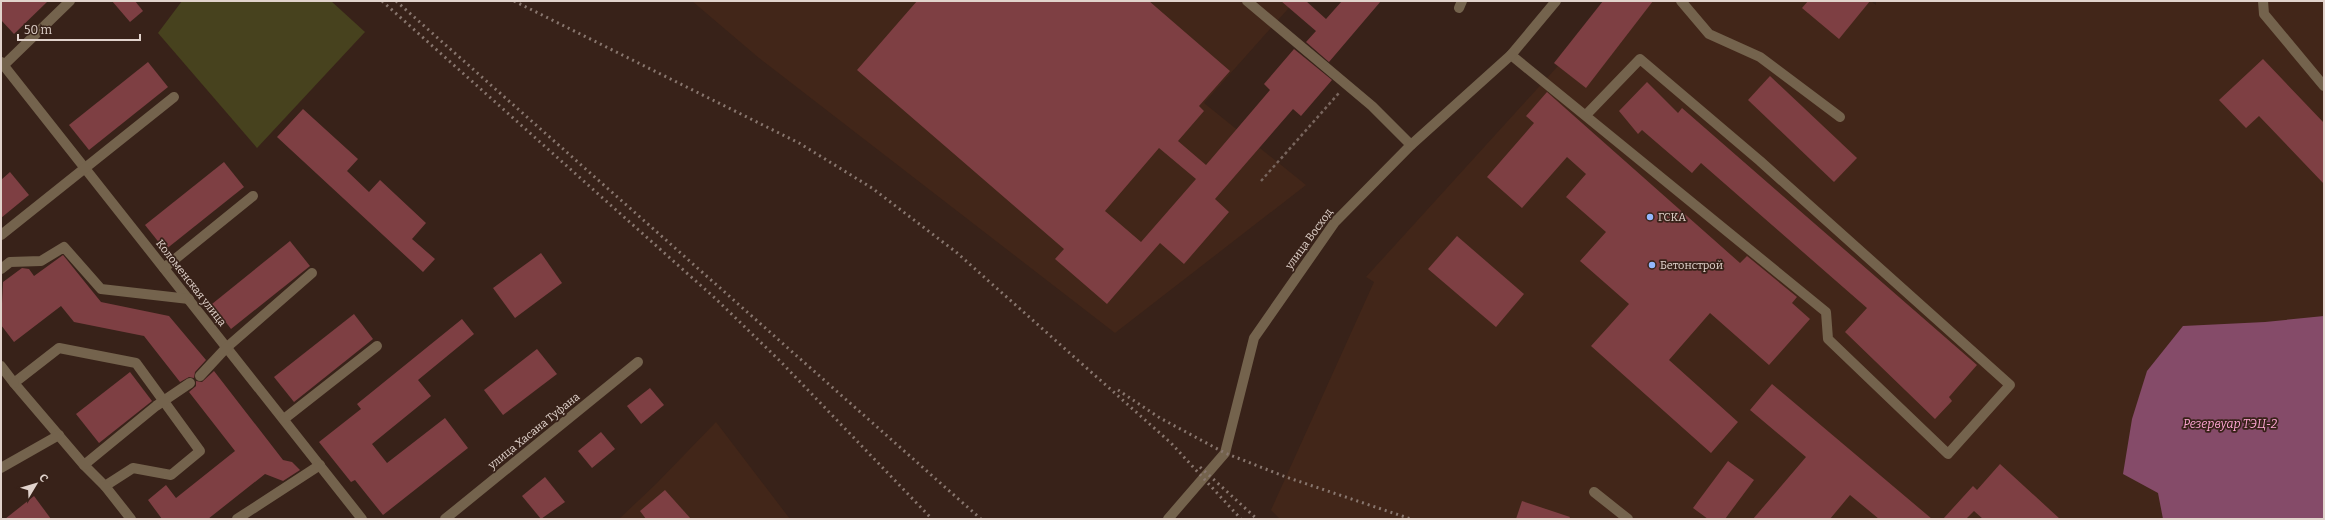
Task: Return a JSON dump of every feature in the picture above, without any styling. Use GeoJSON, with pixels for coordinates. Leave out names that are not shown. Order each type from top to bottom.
{"type":"FeatureCollection","features":[{"type":"Feature","properties":{"kind":"street"},"geometry":{"type":"LineString","coordinates":[[2,63],[70,1]]}},
{"type":"Feature","properties":{"kind":"street"},"geometry":{"type":"LineString","coordinates":[[1249,1],[1372,106],[1411,145]]}},
{"type":"Feature","properties":{"kind":"street","name":"улица Восход"},"geometry":{"type":"LineString","coordinates":[[1168,519],[1225,453],[1254,338],[1335,222],[1411,145],[1511,55],[1556,1]]}},
{"type":"Feature","properties":{"kind":"street"},"geometry":{"type":"LineString","coordinates":[[1681,1],[1709,34],[1760,57],[1840,117]]}},
{"type":"Feature","properties":{"kind":"street"},"geometry":{"type":"LineString","coordinates":[[2263,1],[2264,14],[2324,86]]}},
{"type":"Feature","properties":{"kind":"street"},"geometry":{"type":"LineString","coordinates":[[1511,55],[1826,312],[1828,339],[1948,454],[2010,385],[1760,160],[1640,59],[1586,115]]}},
{"type":"Feature","properties":{"kind":"street","name":"Коломенская улица"},"geometry":{"type":"LineString","coordinates":[[2,63],[362,519]]}},
{"type":"Feature","properties":{"kind":"street"},"geometry":{"type":"LineString","coordinates":[[1,235],[174,97]]}},
{"type":"Feature","properties":{"kind":"street"},"geometry":{"type":"LineString","coordinates":[[164,268],[253,196]]}},
{"type":"Feature","properties":{"kind":"street"},"geometry":{"type":"LineString","coordinates":[[1,269],[10,262],[41,261],[64,247],[101,289],[189,300]]}},
{"type":"Feature","properties":{"kind":"street"},"geometry":{"type":"LineString","coordinates":[[200,376],[226,348],[312,272]]}},
{"type":"Feature","properties":{"kind":"street"},"geometry":{"type":"LineString","coordinates":[[284,419],[377,346]]}},
{"type":"Feature","properties":{"kind":"street"},"geometry":{"type":"LineString","coordinates":[[14,383],[59,348],[136,363],[200,451],[171,476],[133,468],[105,486]]}},
{"type":"Feature","properties":{"kind":"street","name":"улица Хасана Туфана"},"geometry":{"type":"LineString","coordinates":[[445,519],[638,362]]}},
{"type":"Feature","properties":{"kind":"street"},"geometry":{"type":"LineString","coordinates":[[1,366],[84,465],[105,486],[131,519]]}},
{"type":"Feature","properties":{"kind":"street"},"geometry":{"type":"LineString","coordinates":[[84,465],[164,400],[190,383]]}},
{"type":"Feature","properties":{"kind":"street"},"geometry":{"type":"LineString","coordinates":[[1,468],[59,436]]}},
{"type":"Feature","properties":{"kind":"street"},"geometry":{"type":"LineString","coordinates":[[237,519],[320,465]]}},
{"type":"Feature","properties":{"kind":"street"},"geometry":{"type":"LineString","coordinates":[[1594,492],[1628,519]]}},
{"type":"Feature","properties":{"kind":"path"},"geometry":{"type":"LineString","coordinates":[[1261,181],[1346,85]]}},
{"type":"Feature","properties":{"kind":"shaded area"},"geometry":{"type":"Polygon","coordinates":[[[182,1],[331,1],[365,32],[257,148],[158,33],[182,1]]]}},
{"type":"Feature","properties":{"kind":"shaded area"},"geometry":{"type":"Polygon","coordinates":[[[692,1],[1295,1],[1204,103],[1306,185],[1115,333],[759,58],[692,1]]]}},
{"type":"Feature","properties":{"kind":"shaded area"},"geometry":{"type":"Polygon","coordinates":[[[1617,1],[1871,1],[1876,5],[1876,1],[2324,1],[2324,519],[1280,519],[1271,510],[1374,282],[1366,277],[1617,1]]]}},
{"type":"Feature","properties":{"kind":"shaded area"},"geometry":{"type":"Polygon","coordinates":[[[716,422],[790,519],[619,519],[656,484],[716,422]]]}},
{"type":"Feature","properties":{"kind":"water","name":"Резервуар ТЭЦ-2"},"geometry":{"type":"Polygon","coordinates":[[[2324,316],[2324,519],[2163,519],[2158,493],[2123,474],[2132,419],[2147,371],[2183,326],[2265,322],[2324,316]]]}},
{"type":"Feature","properties":{"kind":"building"},"geometry":{"type":"Polygon","coordinates":[[[1,1],[48,1],[14,34],[1,20],[1,1]]]}},
{"type":"Feature","properties":{"kind":"building"},"geometry":{"type":"Polygon","coordinates":[[[112,1],[135,1],[143,11],[130,22],[112,1]]]}},
{"type":"Feature","properties":{"kind":"building"},"geometry":{"type":"Polygon","coordinates":[[[917,1],[1149,1],[1230,71],[1199,106],[1204,111],[1178,141],[1206,165],[1270,90],[1264,84],[1294,49],[1332,80],[1301,116],[1293,109],[1215,199],[1229,212],[1184,264],[1160,243],[1107,304],[1055,259],[1064,249],[857,70],[917,1]],[[1159,148],[1105,211],[1141,242],[1196,179],[1159,148]]]}},
{"type":"Feature","properties":{"kind":"building"},"geometry":{"type":"Polygon","coordinates":[[[1281,1],[1306,1],[1326,19],[1342,1],[1381,1],[1329,62],[1306,42],[1316,31],[1281,1]]]}},
{"type":"Feature","properties":{"kind":"building"},"geometry":{"type":"Polygon","coordinates":[[[1603,1],[1653,1],[1586,88],[1554,63],[1603,1]]]}},
{"type":"Feature","properties":{"kind":"building"},"geometry":{"type":"Polygon","coordinates":[[[1808,1],[1870,1],[1839,39],[1802,8],[1808,1]]]}},
{"type":"Feature","properties":{"kind":"building"},"geometry":{"type":"Polygon","coordinates":[[[2263,59],[2324,123],[2324,184],[2259,116],[2246,128],[2219,100],[2263,59]]]}},
{"type":"Feature","properties":{"kind":"building"},"geometry":{"type":"Polygon","coordinates":[[[148,62],[168,87],[89,150],[69,125],[148,62]]]}},
{"type":"Feature","properties":{"kind":"building"},"geometry":{"type":"Polygon","coordinates":[[[1770,76],[1857,158],[1834,182],[1748,100],[1770,76]]]}},
{"type":"Feature","properties":{"kind":"building"},"geometry":{"type":"Polygon","coordinates":[[[1647,82],[1678,113],[1682,108],[1977,365],[1949,397],[1952,401],[1935,419],[1845,332],[1867,308],[1701,163],[1692,173],[1642,130],[1638,134],[1619,111],[1647,82]]]}},
{"type":"Feature","properties":{"kind":"building"},"geometry":{"type":"Polygon","coordinates":[[[1547,92],[1740,263],[1747,256],[1797,297],[1792,303],[1810,319],[1769,365],[1710,313],[1669,360],[1738,422],[1711,453],[1591,346],[1629,304],[1580,261],[1606,232],[1566,197],[1586,174],[1567,157],[1522,208],[1487,177],[1534,123],[1526,116],[1547,92]]]}},
{"type":"Feature","properties":{"kind":"building"},"geometry":{"type":"Polygon","coordinates":[[[303,109],[358,159],[347,171],[369,192],[380,180],[426,223],[412,239],[435,259],[423,272],[277,137],[303,109]]]}},
{"type":"Feature","properties":{"kind":"building"},"geometry":{"type":"Polygon","coordinates":[[[224,162],[244,187],[165,250],[145,225],[224,162]]]}},
{"type":"Feature","properties":{"kind":"building"},"geometry":{"type":"Polygon","coordinates":[[[10,172],[29,195],[1,218],[1,180],[10,172]]]}},
{"type":"Feature","properties":{"kind":"building"},"geometry":{"type":"Polygon","coordinates":[[[1457,236],[1524,294],[1496,327],[1428,269],[1457,236]]]}},
{"type":"Feature","properties":{"kind":"building"},"geometry":{"type":"Polygon","coordinates":[[[290,241],[310,266],[231,329],[212,304],[290,241]]]}},
{"type":"Feature","properties":{"kind":"building"},"geometry":{"type":"Polygon","coordinates":[[[541,253],[562,283],[515,318],[493,288],[541,253]]]}},
{"type":"Feature","properties":{"kind":"building"},"geometry":{"type":"Polygon","coordinates":[[[63,255],[101,302],[169,316],[206,360],[195,372],[194,378],[189,377],[180,382],[144,336],[74,322],[61,306],[14,342],[1,325],[3,282],[22,268],[29,269],[34,276],[63,255]]]}},
{"type":"Feature","properties":{"kind":"building"},"geometry":{"type":"Polygon","coordinates":[[[354,314],[373,339],[294,402],[274,377],[354,314]]]}},
{"type":"Feature","properties":{"kind":"building"},"geometry":{"type":"Polygon","coordinates":[[[462,319],[474,334],[418,380],[431,396],[372,444],[387,463],[445,418],[468,448],[383,515],[355,480],[351,482],[319,442],[361,409],[357,404],[462,319]]]}},
{"type":"Feature","properties":{"kind":"building"},"geometry":{"type":"Polygon","coordinates":[[[537,349],[557,374],[503,415],[484,390],[537,349]]]}},
{"type":"Feature","properties":{"kind":"building"},"geometry":{"type":"Polygon","coordinates":[[[214,371],[283,460],[292,462],[300,470],[283,481],[265,474],[208,519],[162,519],[148,500],[166,485],[176,498],[235,451],[189,392],[196,386],[196,381],[202,382],[214,371]]]}},
{"type":"Feature","properties":{"kind":"building"},"geometry":{"type":"Polygon","coordinates":[[[130,372],[152,401],[99,443],[76,414],[130,372]]]}},
{"type":"Feature","properties":{"kind":"building"},"geometry":{"type":"Polygon","coordinates":[[[1772,384],[1932,519],[1879,519],[1850,495],[1830,519],[1753,519],[1806,457],[1750,410],[1772,384]]]}},
{"type":"Feature","properties":{"kind":"building"},"geometry":{"type":"Polygon","coordinates":[[[650,388],[664,405],[641,424],[627,406],[650,388]]]}},
{"type":"Feature","properties":{"kind":"building"},"geometry":{"type":"Polygon","coordinates":[[[601,432],[615,449],[592,468],[578,451],[601,432]]]}},
{"type":"Feature","properties":{"kind":"building"},"geometry":{"type":"Polygon","coordinates":[[[1728,461],[1754,480],[1725,519],[1708,519],[1693,508],[1728,461]]]}},
{"type":"Feature","properties":{"kind":"building"},"geometry":{"type":"Polygon","coordinates":[[[2000,464],[2060,519],[1983,519],[1974,511],[1966,519],[1943,519],[1973,486],[1977,490],[2000,464]]]}},
{"type":"Feature","properties":{"kind":"building"},"geometry":{"type":"Polygon","coordinates":[[[545,477],[565,502],[541,519],[522,496],[545,477]]]}},
{"type":"Feature","properties":{"kind":"building"},"geometry":{"type":"Polygon","coordinates":[[[665,490],[691,519],[646,519],[640,511],[665,490]]]}},
{"type":"Feature","properties":{"kind":"building"},"geometry":{"type":"Polygon","coordinates":[[[34,496],[51,519],[5,519],[34,496]]]}},
{"type":"Feature","properties":{"kind":"building"},"geometry":{"type":"Polygon","coordinates":[[[1522,501],[1570,517],[1569,519],[1516,519],[1522,501]]]}},
{"type":"Feature","properties":{"kind":"railway"},"geometry":{"type":"LineString","coordinates":[[382,1],[717,300],[780,361],[932,519]]}},
{"type":"Feature","properties":{"kind":"railway"},"geometry":{"type":"LineString","coordinates":[[396,1],[981,519]]}},
{"type":"Feature","properties":{"kind":"railway"},"geometry":{"type":"LineString","coordinates":[[514,1],[799,143],[872,188],[956,252],[1171,443],[1241,519]]}},
{"type":"Feature","properties":{"kind":"railway"},"geometry":{"type":"LineString","coordinates":[[1118,390],[1160,418],[1225,453],[1286,477],[1411,519]]}},
{"type":"Feature","properties":{"kind":"railway"},"geometry":{"type":"LineString","coordinates":[[1200,467],[1257,519]]}},
{"type":"Feature","properties":{"kind":"place","name":"ГСКА"},"geometry":{"type":"Point","coordinates":[1650,217]}},
{"type":"Feature","properties":{"kind":"place","name":"Бетонстрой"},"geometry":{"type":"Point","coordinates":[1652,265]}}]}
